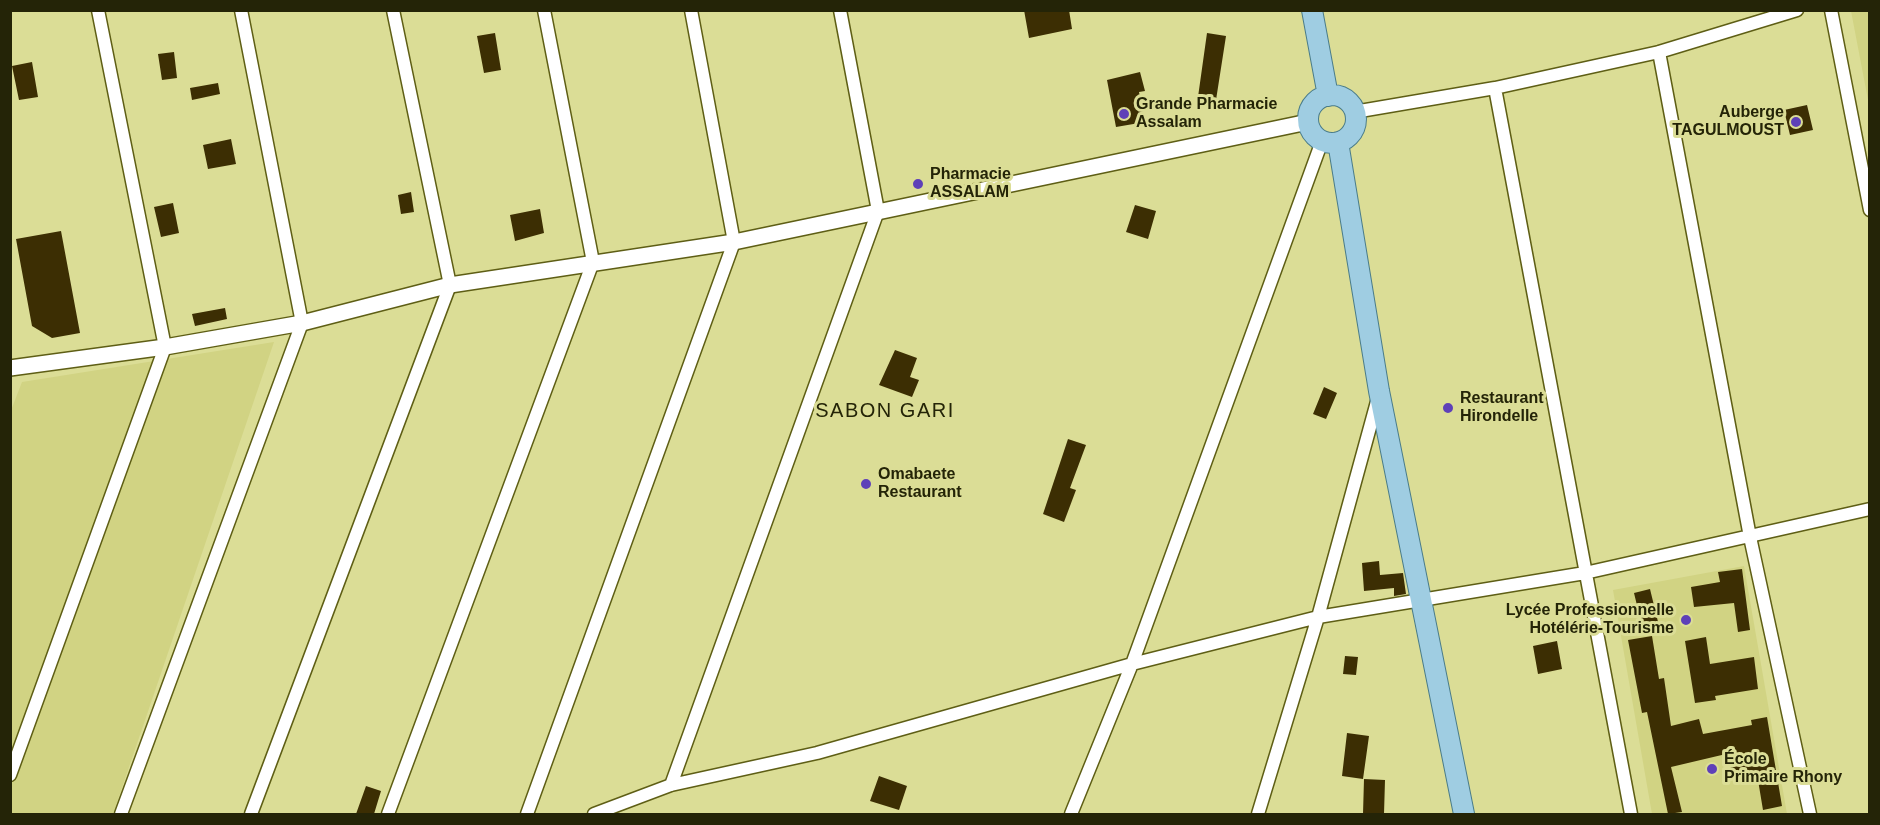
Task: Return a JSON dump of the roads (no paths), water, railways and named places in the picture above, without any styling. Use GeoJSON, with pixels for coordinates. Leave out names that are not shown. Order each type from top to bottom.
{"type":"FeatureCollection","features":[{"type":"Feature","properties":{"kind":"main road"},"geometry":{"type":"LineString","coordinates":[[1312,10],[1328,96]]}},
{"type":"Feature","properties":{"kind":"main road"},"geometry":{"type":"LineString","coordinates":[[1328,96],[1347,101],[1354,112],[1354,127],[1351,134],[1330,142],[1312,134],[1308,122],[1315,102],[1328,96]]}},
{"type":"Feature","properties":{"kind":"main road"},"geometry":{"type":"LineString","coordinates":[[1330,142],[1464,814]]}},
{"type":"Feature","properties":{"kind":"street"},"geometry":{"type":"LineString","coordinates":[[10,775],[165,347],[98,10]]}},
{"type":"Feature","properties":{"kind":"street"},"geometry":{"type":"LineString","coordinates":[[121,814],[302,323],[241,10]]}},
{"type":"Feature","properties":{"kind":"street"},"geometry":{"type":"LineString","coordinates":[[251,814],[450,285],[393,10]]}},
{"type":"Feature","properties":{"kind":"street"},"geometry":{"type":"LineString","coordinates":[[388,814],[592,262],[544,10]]}},
{"type":"Feature","properties":{"kind":"street"},"geometry":{"type":"LineString","coordinates":[[527,814],[734,242],[692,10]]}},
{"type":"Feature","properties":{"kind":"street"},"geometry":{"type":"LineString","coordinates":[[671,784],[878,211],[840,10]]}},
{"type":"Feature","properties":{"kind":"street"},"geometry":{"type":"LineString","coordinates":[[1354,112],[1495,87],[1659,52],[1797,10]]}},
{"type":"Feature","properties":{"kind":"street"},"geometry":{"type":"LineString","coordinates":[[1832,10],[1869,210]]}},
{"type":"Feature","properties":{"kind":"street"},"geometry":{"type":"LineString","coordinates":[[1659,52],[1750,537],[1810,814]]}},
{"type":"Feature","properties":{"kind":"street"},"geometry":{"type":"LineString","coordinates":[[1495,87],[1631,814]]}},
{"type":"Feature","properties":{"kind":"street"},"geometry":{"type":"LineString","coordinates":[[11,366],[165,347],[302,323],[450,285],[734,242],[1308,122]]}},
{"type":"Feature","properties":{"kind":"street"},"geometry":{"type":"LineString","coordinates":[[1071,814],[1132,664],[1330,142]]}},
{"type":"Feature","properties":{"kind":"street"},"geometry":{"type":"LineString","coordinates":[[1258,814],[1318,617],[1379,392]]}},
{"type":"Feature","properties":{"kind":"street"},"geometry":{"type":"LineString","coordinates":[[594,814],[622,810],[671,784],[817,753],[1132,664],[1318,617],[1585,573],[1869,509]]}},
{"type":"Feature","properties":{"kind":"place","name":"Grande Pharmacie Assalam"},"geometry":{"type":"Point","coordinates":[1124,114]}},
{"type":"Feature","properties":{"kind":"place","name":"Auberge TAGULMOUST"},"geometry":{"type":"Point","coordinates":[1796,122]}},
{"type":"Feature","properties":{"kind":"place","name":"Pharmacie ASSALAM"},"geometry":{"type":"Point","coordinates":[918,184]}},
{"type":"Feature","properties":{"kind":"place","name":"Restaurant Hirondelle"},"geometry":{"type":"Point","coordinates":[1448,408]}},
{"type":"Feature","properties":{"kind":"place","name":"Omabaete Restaurant"},"geometry":{"type":"Point","coordinates":[866,484]}},
{"type":"Feature","properties":{"kind":"place","name":"Lycée Professionnelle Hotélérie-Tourisme"},"geometry":{"type":"Point","coordinates":[1686,620]}},
{"type":"Feature","properties":{"kind":"place","name":"École Primaire Rhony"},"geometry":{"type":"Point","coordinates":[1712,769]}},
{"type":"Feature","properties":{"kind":"district","name":"SABON GARI"},"geometry":{"type":"Point","coordinates":[885,411]}}]}
